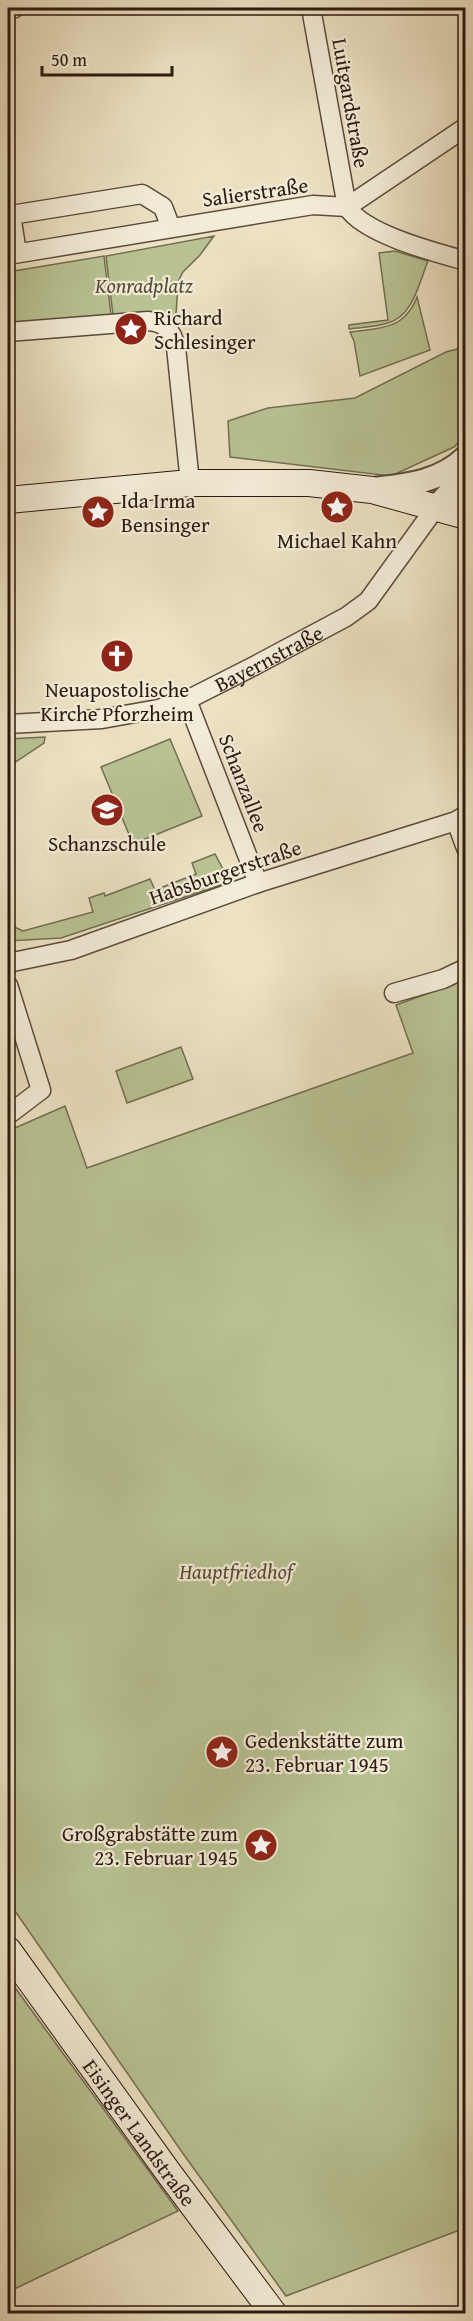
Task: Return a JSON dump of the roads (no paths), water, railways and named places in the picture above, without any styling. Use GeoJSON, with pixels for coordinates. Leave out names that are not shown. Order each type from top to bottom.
{"type":"FeatureCollection","features":[{"type":"Feature","properties":{"kind":"main road"},"geometry":{"type":"LineString","coordinates":[[8,500],[190,483],[309,483],[372,490],[465,516]]}},
{"type":"Feature","properties":{"kind":"main road","name":"Eisinger Landstraße"},"geometry":{"type":"LineString","coordinates":[[8,1950],[168,2172],[274,2313]]}},
{"type":"Feature","properties":{"kind":"street"},"geometry":{"type":"LineString","coordinates":[[8,9],[15,8]]}},
{"type":"Feature","properties":{"kind":"street","name":"Luitgardstraße"},"geometry":{"type":"LineString","coordinates":[[311,8],[346,207]]}},
{"type":"Feature","properties":{"kind":"street"},"geometry":{"type":"LineString","coordinates":[[465,127],[346,207],[353,217],[370,228],[465,261]]}},
{"type":"Feature","properties":{"kind":"street","name":"Salierstraße"},"geometry":{"type":"LineString","coordinates":[[171,228],[163,207],[142,194],[11,215],[12,254],[313,205],[346,207]]}},
{"type":"Feature","properties":{"kind":"street"},"geometry":{"type":"LineString","coordinates":[[8,332],[154,321],[168,327],[173,334],[176,347],[190,483]]}},
{"type":"Feature","properties":{"kind":"street"},"geometry":{"type":"LineString","coordinates":[[372,490],[437,478],[454,468],[465,457]]}},
{"type":"Feature","properties":{"kind":"street","name":"Bayernstraße"},"geometry":{"type":"LineString","coordinates":[[8,724],[102,719],[158,709],[187,700],[346,617],[368,601],[436,507],[465,476]]}},
{"type":"Feature","properties":{"kind":"street","name":"Schanzallee"},"geometry":{"type":"LineString","coordinates":[[187,700],[258,882]]}},
{"type":"Feature","properties":{"kind":"street","name":"Habsburgerstraße"},"geometry":{"type":"LineString","coordinates":[[8,963],[71,950],[258,882],[461,818],[465,848]]}},
{"type":"Feature","properties":{"kind":"street"},"geometry":{"type":"LineString","coordinates":[[394,993],[443,979],[465,968]]}},
{"type":"Feature","properties":{"kind":"street"},"geometry":{"type":"LineString","coordinates":[[8,985],[41,1090],[8,1115]]}},
{"type":"Feature","properties":{"kind":"place","name":"Richard Schlesinger"},"geometry":{"type":"Point","coordinates":[131,329]}},
{"type":"Feature","properties":{"kind":"place","name":"Michael Kahn"},"geometry":{"type":"Point","coordinates":[337,507]}},
{"type":"Feature","properties":{"kind":"place","name":"Ida Irma Bensinger"},"geometry":{"type":"Point","coordinates":[98,512]}},
{"type":"Feature","properties":{"kind":"place","name":"Neuapostolische Kirche Pforzheim"},"geometry":{"type":"Point","coordinates":[117,656]}},
{"type":"Feature","properties":{"kind":"place","name":"Schanzschule"},"geometry":{"type":"Point","coordinates":[107,810]}},
{"type":"Feature","properties":{"kind":"place","name":"Gedenkstätte zum 23. Februar 1945"},"geometry":{"type":"Point","coordinates":[222,1752]}},
{"type":"Feature","properties":{"kind":"place","name":"Großgrabstätte zum 23. Februar 1945"},"geometry":{"type":"Point","coordinates":[261,1845]}},
{"type":"Feature","properties":{"kind":"park label","name":"Konradplatz"},"geometry":{"type":"Point","coordinates":[144,285]}},
{"type":"Feature","properties":{"kind":"park label","name":"Hauptfriedhof"},"geometry":{"type":"Point","coordinates":[236,1571]}}]}
